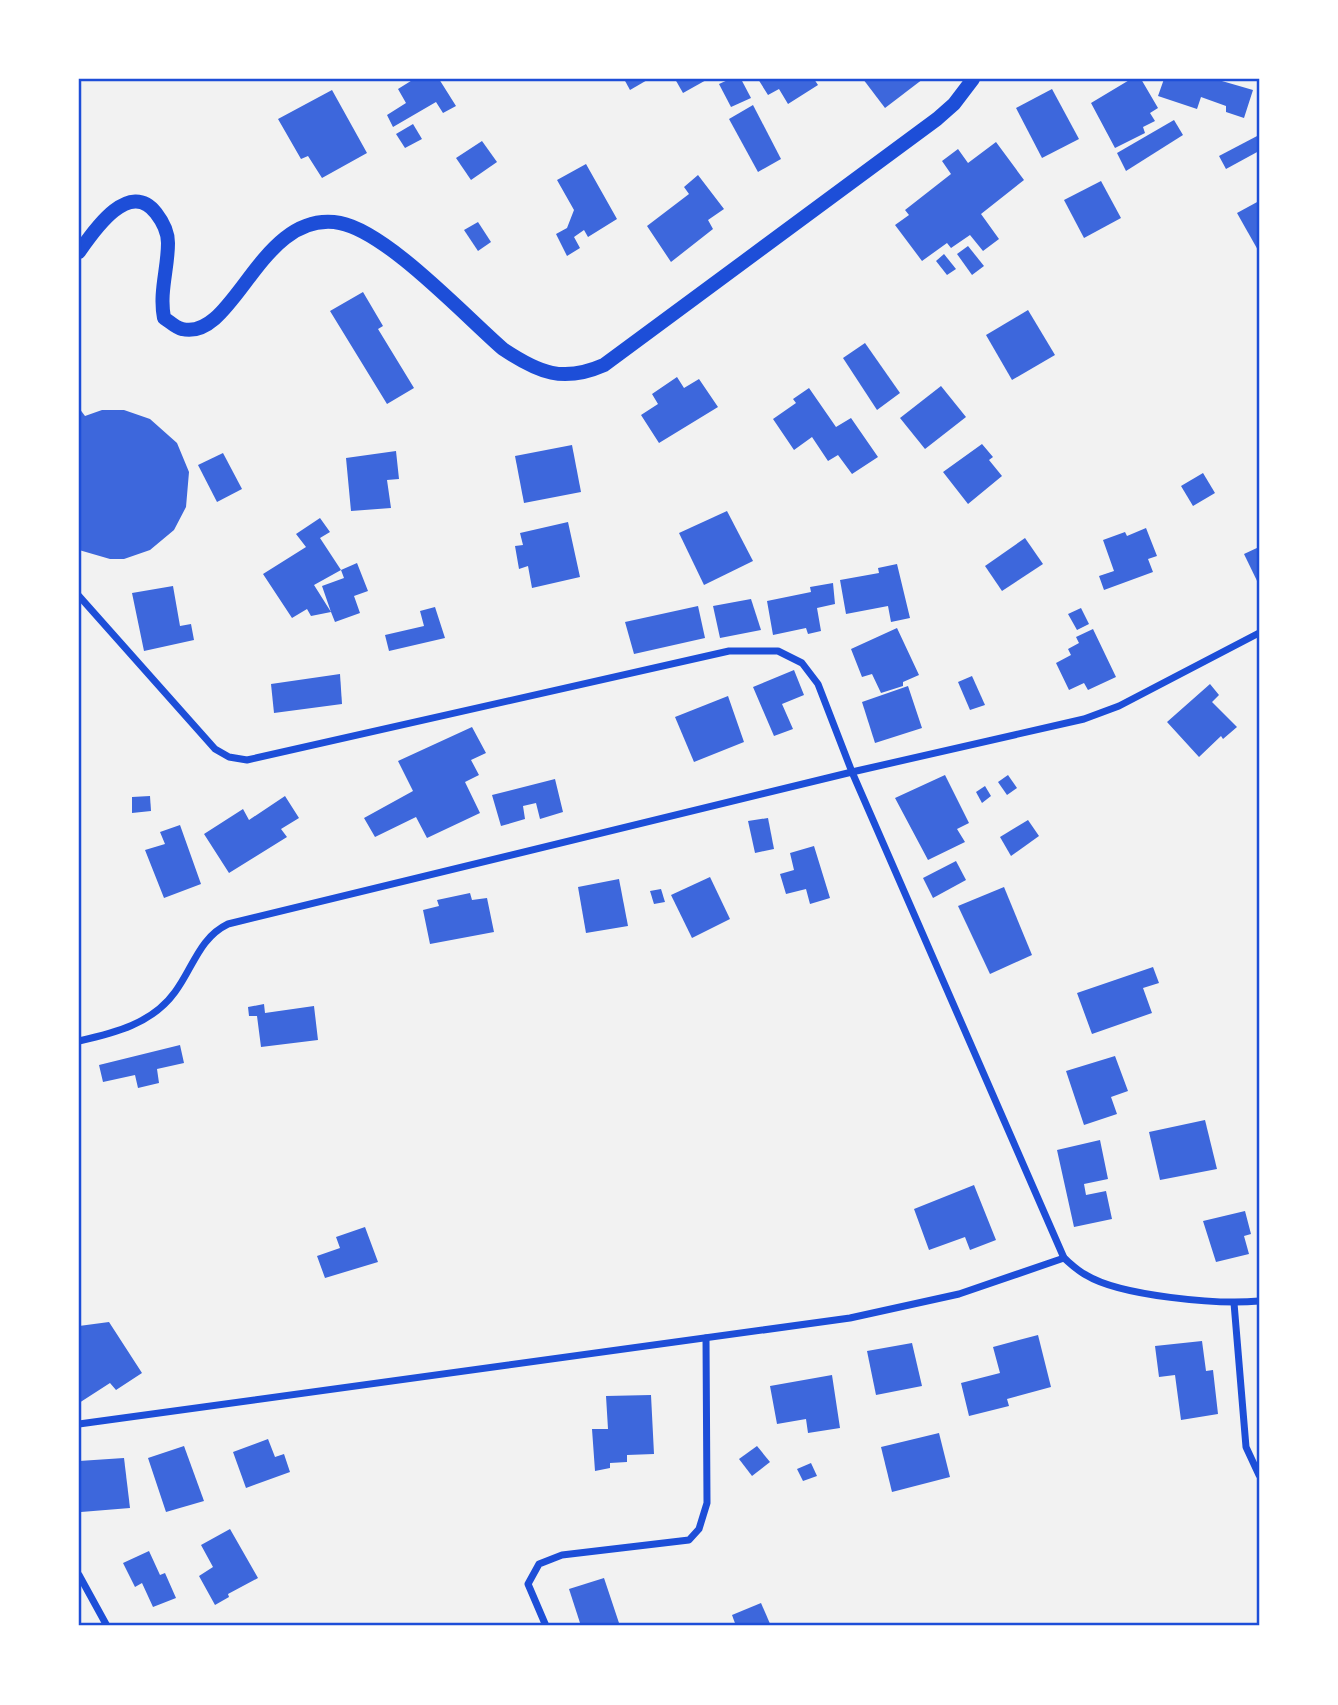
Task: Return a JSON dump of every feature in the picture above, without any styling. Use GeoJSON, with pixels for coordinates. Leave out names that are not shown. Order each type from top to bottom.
{"type":"FeatureCollection","features":[{"type":"Feature","properties":{"kind":"main road"},"geometry":{"type":"LineString","coordinates":[[79,252],[109,213],[131,204],[152,208],[163,222],[168,242],[161,299],[164,318],[181,329],[200,329],[215,320],[274,247],[289,233],[310,225],[339,223],[369,234],[391,250],[503,349],[523,363],[551,374],[581,375],[604,365],[937,119],[954,104],[973,79]]}},
{"type":"Feature","properties":{"kind":"street"},"geometry":{"type":"LineString","coordinates":[[79,596],[215,749],[229,757],[247,760],[729,651],[778,651],[802,663],[818,684],[852,772],[1064,1258],[1087,1276],[1123,1287],[1234,1303],[1259,1301]]}},
{"type":"Feature","properties":{"kind":"street"},"geometry":{"type":"LineString","coordinates":[[79,1041],[119,1032],[157,1009],[174,994],[213,931],[228,924],[852,772],[1084,719],[1119,706],[1259,633]]}},
{"type":"Feature","properties":{"kind":"street"},"geometry":{"type":"LineString","coordinates":[[79,1424],[849,1318],[947,1297],[1014,1278],[1064,1258]]}},
{"type":"Feature","properties":{"kind":"street"},"geometry":{"type":"LineString","coordinates":[[1234,1303],[1246,1447],[1259,1475]]}},
{"type":"Feature","properties":{"kind":"street"},"geometry":{"type":"LineString","coordinates":[[546,1626],[528,1584],[538,1564],[562,1555],[689,1540],[699,1529],[707,1503],[706,1338]]}},
{"type":"Feature","properties":{"kind":"street"},"geometry":{"type":"LineString","coordinates":[[79,1575],[107,1626]]}},
{"type":"Feature","properties":{"kind":"building"},"geometry":{"type":"Polygon","coordinates":[[[414,79],[439,79],[456,106],[443,113],[436,102],[393,127],[387,115],[406,103],[398,89],[414,79]]]}},
{"type":"Feature","properties":{"kind":"building"},"geometry":{"type":"Polygon","coordinates":[[[624,79],[649,79],[630,90],[624,79]]]}},
{"type":"Feature","properties":{"kind":"building"},"geometry":{"type":"Polygon","coordinates":[[[675,79],[708,79],[683,93],[675,79]]]}},
{"type":"Feature","properties":{"kind":"building"},"geometry":{"type":"Polygon","coordinates":[[[730,79],[741,79],[751,98],[731,107],[719,84],[730,79]]]}},
{"type":"Feature","properties":{"kind":"building"},"geometry":{"type":"Polygon","coordinates":[[[758,79],[814,79],[818,85],[788,104],[779,89],[768,95],[758,79]]]}},
{"type":"Feature","properties":{"kind":"building"},"geometry":{"type":"Polygon","coordinates":[[[863,79],[923,79],[885,108],[863,79]]]}},
{"type":"Feature","properties":{"kind":"building"},"geometry":{"type":"Polygon","coordinates":[[[1131,79],[1141,79],[1158,108],[1150,113],[1155,121],[1143,127],[1145,133],[1115,148],[1091,103],[1131,79]]]}},
{"type":"Feature","properties":{"kind":"building"},"geometry":{"type":"Polygon","coordinates":[[[1164,79],[1215,79],[1253,90],[1244,118],[1226,112],[1226,106],[1201,97],[1197,109],[1158,96],[1164,79]]]}},
{"type":"Feature","properties":{"kind":"building"},"geometry":{"type":"Polygon","coordinates":[[[1052,89],[1079,139],[1042,158],[1016,108],[1052,89]]]}},
{"type":"Feature","properties":{"kind":"building"},"geometry":{"type":"Polygon","coordinates":[[[332,90],[367,153],[322,178],[308,156],[301,159],[278,119],[332,90]]]}},
{"type":"Feature","properties":{"kind":"building"},"geometry":{"type":"Polygon","coordinates":[[[753,105],[781,159],[758,172],[729,119],[753,105]]]}},
{"type":"Feature","properties":{"kind":"building"},"geometry":{"type":"Polygon","coordinates":[[[1174,120],[1183,135],[1126,171],[1117,153],[1174,120]]]}},
{"type":"Feature","properties":{"kind":"building"},"geometry":{"type":"Polygon","coordinates":[[[413,124],[422,139],[405,148],[396,134],[413,124]]]}},
{"type":"Feature","properties":{"kind":"building"},"geometry":{"type":"Polygon","coordinates":[[[1259,135],[1259,151],[1226,169],[1219,156],[1259,135]]]}},
{"type":"Feature","properties":{"kind":"building"},"geometry":{"type":"Polygon","coordinates":[[[482,141],[497,162],[471,180],[456,158],[482,141]]]}},
{"type":"Feature","properties":{"kind":"building"},"geometry":{"type":"Polygon","coordinates":[[[996,142],[1024,180],[981,214],[999,239],[983,251],[970,235],[951,248],[947,243],[922,261],[895,225],[909,215],[905,210],[951,174],[942,161],[958,149],[968,163],[996,142]]]}},
{"type":"Feature","properties":{"kind":"building"},"geometry":{"type":"Polygon","coordinates":[[[586,164],[617,219],[588,237],[584,230],[574,237],[580,248],[567,256],[556,234],[567,228],[574,210],[557,180],[586,164]]]}},
{"type":"Feature","properties":{"kind":"building"},"geometry":{"type":"Polygon","coordinates":[[[698,175],[724,209],[708,220],[713,229],[671,262],[647,226],[689,194],[684,187],[698,175]]]}},
{"type":"Feature","properties":{"kind":"building"},"geometry":{"type":"Polygon","coordinates":[[[1101,181],[1121,218],[1084,238],[1064,200],[1101,181]]]}},
{"type":"Feature","properties":{"kind":"building"},"geometry":{"type":"Polygon","coordinates":[[[1259,201],[1259,252],[1237,213],[1259,201]]]}},
{"type":"Feature","properties":{"kind":"building"},"geometry":{"type":"Polygon","coordinates":[[[478,222],[491,242],[478,251],[464,230],[478,222]]]}},
{"type":"Feature","properties":{"kind":"building"},"geometry":{"type":"Polygon","coordinates":[[[968,246],[984,266],[972,275],[957,254],[968,246]]]}},
{"type":"Feature","properties":{"kind":"building"},"geometry":{"type":"Polygon","coordinates":[[[944,254],[956,269],[947,275],[936,261],[944,254]]]}},
{"type":"Feature","properties":{"kind":"building"},"geometry":{"type":"Polygon","coordinates":[[[363,292],[383,326],[378,329],[414,388],[387,404],[330,311],[363,292]]]}},
{"type":"Feature","properties":{"kind":"building"},"geometry":{"type":"Polygon","coordinates":[[[1028,310],[1055,355],[1012,380],[986,335],[1028,310]]]}},
{"type":"Feature","properties":{"kind":"building"},"geometry":{"type":"Polygon","coordinates":[[[865,343],[900,393],[877,410],[843,358],[865,343]]]}},
{"type":"Feature","properties":{"kind":"building"},"geometry":{"type":"Polygon","coordinates":[[[677,377],[684,388],[699,379],[718,407],[659,443],[641,415],[658,404],[652,394],[677,377]]]}},
{"type":"Feature","properties":{"kind":"building"},"geometry":{"type":"Polygon","coordinates":[[[941,386],[966,417],[925,449],[900,418],[941,386]]]}},
{"type":"Feature","properties":{"kind":"building"},"geometry":{"type":"Polygon","coordinates":[[[809,388],[836,427],[851,418],[878,457],[852,474],[838,455],[828,461],[812,437],[794,450],[773,419],[796,403],[793,399],[809,388]]]}},
{"type":"Feature","properties":{"kind":"building"},"geometry":{"type":"Polygon","coordinates":[[[79,408],[85,416],[102,410],[124,410],[150,419],[177,443],[189,472],[186,507],[174,530],[150,550],[124,559],[110,559],[79,550],[79,408]]]}},
{"type":"Feature","properties":{"kind":"building"},"geometry":{"type":"Polygon","coordinates":[[[982,444],[993,457],[989,460],[1002,476],[968,504],[943,472],[982,444]]]}},
{"type":"Feature","properties":{"kind":"building"},"geometry":{"type":"Polygon","coordinates":[[[572,445],[581,492],[524,503],[515,456],[572,445]]]}},
{"type":"Feature","properties":{"kind":"building"},"geometry":{"type":"Polygon","coordinates":[[[396,451],[399,479],[387,480],[391,508],[351,511],[346,458],[396,451]]]}},
{"type":"Feature","properties":{"kind":"building"},"geometry":{"type":"Polygon","coordinates":[[[223,453],[242,489],[217,502],[198,465],[223,453]]]}},
{"type":"Feature","properties":{"kind":"building"},"geometry":{"type":"Polygon","coordinates":[[[1203,473],[1215,493],[1193,506],[1181,486],[1203,473]]]}},
{"type":"Feature","properties":{"kind":"building"},"geometry":{"type":"Polygon","coordinates":[[[727,511],[753,561],[704,585],[679,533],[727,511]]]}},
{"type":"Feature","properties":{"kind":"building"},"geometry":{"type":"Polygon","coordinates":[[[320,518],[330,532],[320,538],[341,570],[314,585],[331,612],[311,616],[307,609],[292,618],[263,574],[306,547],[296,534],[320,518]]]}},
{"type":"Feature","properties":{"kind":"building"},"geometry":{"type":"Polygon","coordinates":[[[568,522],[580,577],[532,588],[528,566],[519,569],[515,546],[523,545],[520,533],[568,522]]]}},
{"type":"Feature","properties":{"kind":"building"},"geometry":{"type":"Polygon","coordinates":[[[1146,528],[1157,556],[1148,559],[1153,572],[1104,590],[1099,576],[1114,571],[1103,540],[1125,532],[1127,536],[1146,528]]]}},
{"type":"Feature","properties":{"kind":"building"},"geometry":{"type":"Polygon","coordinates":[[[1025,538],[1043,564],[1002,591],[985,566],[1025,538]]]}},
{"type":"Feature","properties":{"kind":"building"},"geometry":{"type":"Polygon","coordinates":[[[1259,547],[1259,585],[1244,554],[1259,547]]]}},
{"type":"Feature","properties":{"kind":"building"},"geometry":{"type":"Polygon","coordinates":[[[357,563],[368,591],[354,596],[360,613],[335,622],[322,586],[344,578],[341,570],[357,563]]]}},
{"type":"Feature","properties":{"kind":"building"},"geometry":{"type":"Polygon","coordinates":[[[897,564],[910,618],[891,622],[888,606],[846,614],[840,580],[879,573],[878,568],[897,564]]]}},
{"type":"Feature","properties":{"kind":"building"},"geometry":{"type":"Polygon","coordinates":[[[833,583],[835,604],[817,608],[821,631],[808,634],[806,628],[773,635],[767,601],[811,592],[810,587],[833,583]]]}},
{"type":"Feature","properties":{"kind":"building"},"geometry":{"type":"Polygon","coordinates":[[[173,586],[180,626],[191,624],[194,640],[144,651],[132,593],[173,586]]]}},
{"type":"Feature","properties":{"kind":"building"},"geometry":{"type":"Polygon","coordinates":[[[751,599],[761,630],[720,638],[713,606],[751,599]]]}},
{"type":"Feature","properties":{"kind":"building"},"geometry":{"type":"Polygon","coordinates":[[[698,606],[705,638],[634,654],[625,622],[698,606]]]}},
{"type":"Feature","properties":{"kind":"building"},"geometry":{"type":"Polygon","coordinates":[[[435,607],[445,638],[389,651],[385,635],[424,626],[420,611],[435,607]]]}},
{"type":"Feature","properties":{"kind":"building"},"geometry":{"type":"Polygon","coordinates":[[[1081,608],[1089,624],[1077,630],[1068,614],[1081,608]]]}},
{"type":"Feature","properties":{"kind":"building"},"geometry":{"type":"Polygon","coordinates":[[[897,628],[919,675],[903,682],[903,686],[881,693],[872,674],[862,677],[851,649],[897,628]]]}},
{"type":"Feature","properties":{"kind":"building"},"geometry":{"type":"Polygon","coordinates":[[[1093,629],[1116,677],[1088,690],[1084,683],[1069,690],[1056,663],[1071,655],[1068,649],[1079,643],[1076,637],[1093,629]]]}},
{"type":"Feature","properties":{"kind":"building"},"geometry":{"type":"Polygon","coordinates":[[[794,670],[804,695],[782,704],[793,729],[774,736],[753,687],[794,670]]]}},
{"type":"Feature","properties":{"kind":"building"},"geometry":{"type":"Polygon","coordinates":[[[340,674],[342,704],[274,713],[271,684],[340,674]]]}},
{"type":"Feature","properties":{"kind":"building"},"geometry":{"type":"Polygon","coordinates":[[[972,676],[985,705],[970,710],[958,682],[972,676]]]}},
{"type":"Feature","properties":{"kind":"building"},"geometry":{"type":"Polygon","coordinates":[[[1210,684],[1219,695],[1212,702],[1237,727],[1223,739],[1221,736],[1199,757],[1167,722],[1210,684]]]}},
{"type":"Feature","properties":{"kind":"building"},"geometry":{"type":"Polygon","coordinates":[[[908,686],[922,728],[875,743],[862,702],[908,686]]]}},
{"type":"Feature","properties":{"kind":"building"},"geometry":{"type":"Polygon","coordinates":[[[728,696],[744,742],[694,762],[675,717],[728,696]]]}},
{"type":"Feature","properties":{"kind":"building"},"geometry":{"type":"Polygon","coordinates":[[[472,727],[486,753],[471,760],[479,775],[465,782],[480,813],[427,838],[416,817],[375,837],[364,818],[413,791],[398,761],[472,727]]]}},
{"type":"Feature","properties":{"kind":"building"},"geometry":{"type":"Polygon","coordinates":[[[945,775],[969,823],[957,829],[965,842],[928,860],[895,798],[945,775]]]}},
{"type":"Feature","properties":{"kind":"building"},"geometry":{"type":"Polygon","coordinates":[[[1008,775],[1017,788],[1007,795],[998,782],[1008,775]]]}},
{"type":"Feature","properties":{"kind":"building"},"geometry":{"type":"Polygon","coordinates":[[[555,779],[563,812],[540,819],[536,803],[523,806],[525,819],[501,826],[492,795],[555,779]]]}},
{"type":"Feature","properties":{"kind":"building"},"geometry":{"type":"Polygon","coordinates":[[[985,786],[991,796],[982,803],[976,792],[985,786]]]}},
{"type":"Feature","properties":{"kind":"building"},"geometry":{"type":"Polygon","coordinates":[[[150,796],[151,811],[132,813],[132,797],[150,796]]]}},
{"type":"Feature","properties":{"kind":"building"},"geometry":{"type":"Polygon","coordinates":[[[285,796],[299,818],[281,829],[287,837],[229,873],[204,834],[243,809],[249,820],[285,796]]]}},
{"type":"Feature","properties":{"kind":"building"},"geometry":{"type":"Polygon","coordinates":[[[768,818],[774,849],[755,853],[748,821],[768,818]]]}},
{"type":"Feature","properties":{"kind":"building"},"geometry":{"type":"Polygon","coordinates":[[[1028,820],[1039,836],[1011,856],[1000,837],[1028,820]]]}},
{"type":"Feature","properties":{"kind":"building"},"geometry":{"type":"Polygon","coordinates":[[[180,825],[201,884],[164,898],[145,850],[165,844],[160,832],[180,825]]]}},
{"type":"Feature","properties":{"kind":"building"},"geometry":{"type":"Polygon","coordinates":[[[814,846],[830,898],[810,904],[806,889],[786,894],[780,874],[794,870],[790,853],[814,846]]]}},
{"type":"Feature","properties":{"kind":"building"},"geometry":{"type":"Polygon","coordinates":[[[956,861],[966,880],[933,898],[923,878],[956,861]]]}},
{"type":"Feature","properties":{"kind":"building"},"geometry":{"type":"Polygon","coordinates":[[[710,877],[730,919],[692,938],[671,895],[710,877]]]}},
{"type":"Feature","properties":{"kind":"building"},"geometry":{"type":"Polygon","coordinates":[[[619,879],[628,926],[586,933],[578,887],[619,879]]]}},
{"type":"Feature","properties":{"kind":"building"},"geometry":{"type":"Polygon","coordinates":[[[1004,887],[1032,955],[990,974],[958,906],[1004,887]]]}},
{"type":"Feature","properties":{"kind":"building"},"geometry":{"type":"Polygon","coordinates":[[[661,889],[665,902],[654,904],[650,891],[661,889]]]}},
{"type":"Feature","properties":{"kind":"building"},"geometry":{"type":"Polygon","coordinates":[[[470,893],[472,900],[487,898],[494,932],[430,944],[423,910],[439,906],[437,900],[470,893]]]}},
{"type":"Feature","properties":{"kind":"building"},"geometry":{"type":"Polygon","coordinates":[[[1153,967],[1159,983],[1143,988],[1152,1013],[1092,1034],[1077,993],[1153,967]]]}},
{"type":"Feature","properties":{"kind":"building"},"geometry":{"type":"Polygon","coordinates":[[[264,1004],[265,1013],[314,1006],[318,1040],[261,1047],[257,1016],[249,1016],[248,1007],[264,1004]]]}},
{"type":"Feature","properties":{"kind":"building"},"geometry":{"type":"Polygon","coordinates":[[[180,1045],[184,1063],[157,1069],[159,1083],[138,1088],[135,1075],[103,1082],[99,1065],[180,1045]]]}},
{"type":"Feature","properties":{"kind":"building"},"geometry":{"type":"Polygon","coordinates":[[[1115,1056],[1128,1091],[1111,1097],[1117,1114],[1084,1125],[1066,1071],[1115,1056]]]}},
{"type":"Feature","properties":{"kind":"building"},"geometry":{"type":"Polygon","coordinates":[[[1205,1120],[1217,1169],[1160,1180],[1149,1132],[1205,1120]]]}},
{"type":"Feature","properties":{"kind":"building"},"geometry":{"type":"Polygon","coordinates":[[[1100,1140],[1108,1179],[1084,1184],[1086,1195],[1106,1191],[1112,1219],[1074,1227],[1057,1150],[1100,1140]]]}},
{"type":"Feature","properties":{"kind":"building"},"geometry":{"type":"Polygon","coordinates":[[[974,1185],[996,1240],[970,1250],[965,1237],[929,1250],[914,1209],[974,1185]]]}},
{"type":"Feature","properties":{"kind":"building"},"geometry":{"type":"Polygon","coordinates":[[[1245,1211],[1251,1234],[1244,1236],[1249,1254],[1216,1262],[1203,1221],[1245,1211]]]}},
{"type":"Feature","properties":{"kind":"building"},"geometry":{"type":"Polygon","coordinates":[[[365,1227],[378,1262],[325,1278],[317,1256],[340,1248],[336,1237],[365,1227]]]}},
{"type":"Feature","properties":{"kind":"building"},"geometry":{"type":"Polygon","coordinates":[[[109,1322],[142,1373],[116,1390],[110,1383],[79,1403],[79,1326],[109,1322]]]}},
{"type":"Feature","properties":{"kind":"building"},"geometry":{"type":"Polygon","coordinates":[[[1038,1335],[1051,1387],[1007,1399],[1009,1406],[969,1416],[961,1383],[1000,1373],[993,1347],[1038,1335]]]}},
{"type":"Feature","properties":{"kind":"building"},"geometry":{"type":"Polygon","coordinates":[[[1202,1341],[1206,1371],[1213,1370],[1218,1414],[1181,1420],[1175,1375],[1159,1377],[1155,1346],[1202,1341]]]}},
{"type":"Feature","properties":{"kind":"building"},"geometry":{"type":"Polygon","coordinates":[[[912,1343],[922,1386],[876,1395],[867,1351],[912,1343]]]}},
{"type":"Feature","properties":{"kind":"building"},"geometry":{"type":"Polygon","coordinates":[[[832,1375],[840,1428],[808,1433],[806,1419],[777,1424],[770,1386],[832,1375]]]}},
{"type":"Feature","properties":{"kind":"building"},"geometry":{"type":"Polygon","coordinates":[[[651,1395],[654,1454],[627,1455],[627,1462],[610,1463],[610,1468],[595,1471],[592,1429],[608,1429],[606,1396],[651,1395]]]}},
{"type":"Feature","properties":{"kind":"building"},"geometry":{"type":"Polygon","coordinates":[[[939,1433],[950,1477],[892,1492],[881,1447],[939,1433]]]}},
{"type":"Feature","properties":{"kind":"building"},"geometry":{"type":"Polygon","coordinates":[[[268,1439],[275,1457],[284,1454],[290,1472],[246,1488],[233,1452],[268,1439]]]}},
{"type":"Feature","properties":{"kind":"building"},"geometry":{"type":"Polygon","coordinates":[[[184,1446],[204,1501],[166,1512],[148,1458],[184,1446]]]}},
{"type":"Feature","properties":{"kind":"building"},"geometry":{"type":"Polygon","coordinates":[[[757,1446],[770,1462],[752,1476],[739,1459],[757,1446]]]}},
{"type":"Feature","properties":{"kind":"building"},"geometry":{"type":"Polygon","coordinates":[[[124,1458],[130,1508],[81,1512],[79,1461],[124,1458]]]}},
{"type":"Feature","properties":{"kind":"building"},"geometry":{"type":"Polygon","coordinates":[[[811,1463],[817,1476],[803,1481],[797,1469],[811,1463]]]}},
{"type":"Feature","properties":{"kind":"building"},"geometry":{"type":"Polygon","coordinates":[[[230,1529],[258,1578],[228,1594],[229,1597],[215,1605],[199,1576],[213,1567],[201,1545],[230,1529]]]}},
{"type":"Feature","properties":{"kind":"building"},"geometry":{"type":"Polygon","coordinates":[[[149,1551],[160,1575],[165,1573],[176,1598],[153,1607],[142,1583],[135,1587],[123,1563],[149,1551]]]}},
{"type":"Feature","properties":{"kind":"building"},"geometry":{"type":"Polygon","coordinates":[[[604,1578],[620,1626],[581,1626],[569,1589],[604,1578]]]}},
{"type":"Feature","properties":{"kind":"building"},"geometry":{"type":"Polygon","coordinates":[[[761,1603],[771,1626],[736,1626],[732,1615],[761,1603]]]}}]}
